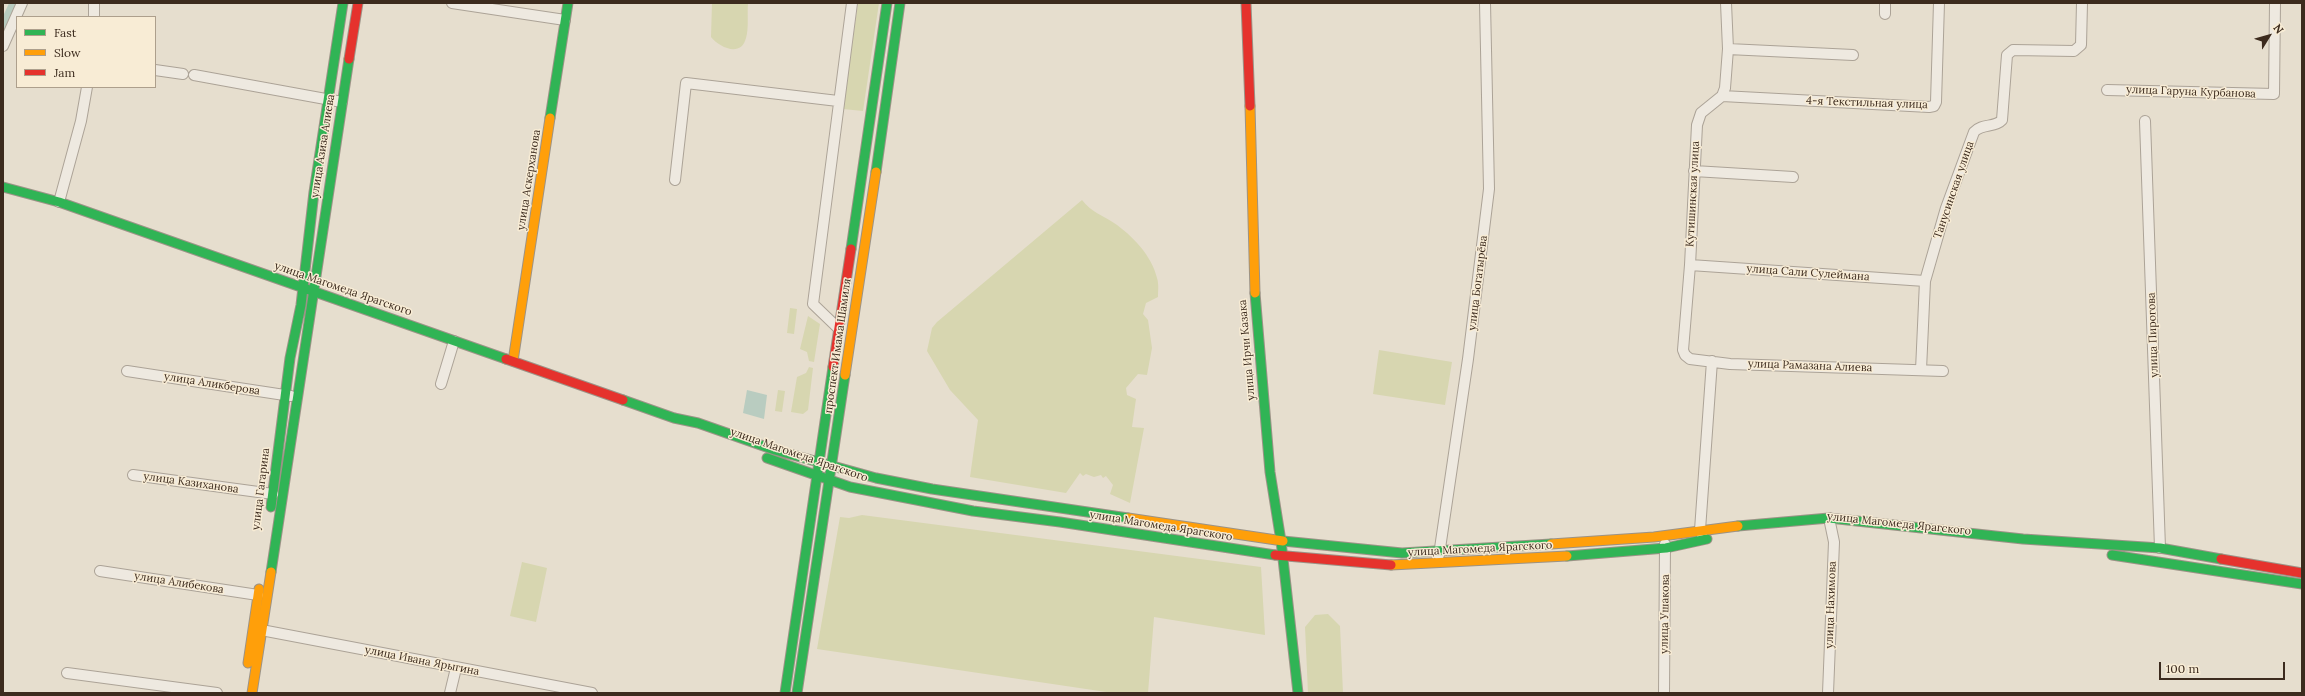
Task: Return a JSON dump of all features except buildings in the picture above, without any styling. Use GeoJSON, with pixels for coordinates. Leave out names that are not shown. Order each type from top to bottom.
{"type":"FeatureCollection","features":[{"type":"Feature","properties":{"kind":"main road","name":"улица Азиза Алиева"},"geometry":{"type":"LineString","coordinates":[[302,289],[314,192],[343,3]]}},
{"type":"Feature","properties":{"kind":"main road","name":"улица Азиза Алиева"},"geometry":{"type":"LineString","coordinates":[[315,293],[327,194],[358,3]]}},
{"type":"Feature","properties":{"kind":"main road","name":"улица Аскерханова"},"geometry":{"type":"LineString","coordinates":[[513,361],[568,3]]}},
{"type":"Feature","properties":{"kind":"main road","name":"проспект Имама Шамиля"},"geometry":{"type":"LineString","coordinates":[[785,693],[887,3]]}},
{"type":"Feature","properties":{"kind":"main road","name":"проспект Имама Шамиля"},"geometry":{"type":"LineString","coordinates":[[797,693],[900,3]]}},
{"type":"Feature","properties":{"kind":"main road","name":"улица Ирчи Казака"},"geometry":{"type":"LineString","coordinates":[[1246,3],[1250,85],[1255,307],[1270,472],[1283,556],[1298,693]]}},
{"type":"Feature","properties":{"kind":"main road","name":"улица Магомеда Ярагского"},"geometry":{"type":"LineString","coordinates":[[3,187],[58,202],[302,289],[454,340],[674,418],[698,423],[775,450],[876,478],[939,491],[1281,541],[1439,557],[1596,555],[1666,548],[1702,534],[1740,536],[1830,522],[1978,544]]}},
{"type":"Feature","properties":{"kind":"main road","name":"улица Гагарина"},"geometry":{"type":"LineString","coordinates":[[252,693],[258,595],[302,289]]}},
{"type":"Feature","properties":{"kind":"main road","name":"улица Гагарина"},"geometry":{"type":"LineString","coordinates":[[243,693],[257,630],[315,293]]}},
{"type":"Feature","properties":{"kind":"main road","name":"улица Магомеда Ярагского"},"geometry":{"type":"LineString","coordinates":[[674,418],[688,430],[695,432]]}},
{"type":"Feature","properties":{"kind":"main road","name":"улица Магомеда Ярагского"},"geometry":{"type":"LineString","coordinates":[[716,440],[816,476],[874,492],[973,511],[1283,556],[1394,565],[1439,557],[1830,522],[2023,539],[2160,548],[2302,573]]}},
{"type":"Feature","properties":{"kind":"main road"},"geometry":{"type":"LineString","coordinates":[[2101,554],[2302,584]]}},
{"type":"Feature","properties":{"kind":"street"},"geometry":{"type":"LineString","coordinates":[[16,16],[22,3]]}},
{"type":"Feature","properties":{"kind":"street"},"geometry":{"type":"LineString","coordinates":[[94,3],[94,16]]}},
{"type":"Feature","properties":{"kind":"street"},"geometry":{"type":"LineString","coordinates":[[452,3],[565,20]]}},
{"type":"Feature","properties":{"kind":"street"},"geometry":{"type":"LineString","coordinates":[[838,329],[814,304],[838,101],[852,3]]}},
{"type":"Feature","properties":{"kind":"street","name":"улица Богатырёва"},"geometry":{"type":"LineString","coordinates":[[1439,557],[1468,359],[1489,189],[1485,3]]}},
{"type":"Feature","properties":{"kind":"street"},"geometry":{"type":"LineString","coordinates":[[1722,96],[1728,49],[1726,3]]}},
{"type":"Feature","properties":{"kind":"street"},"geometry":{"type":"LineString","coordinates":[[1884,14],[1885,3]]}},
{"type":"Feature","properties":{"kind":"street","name":"4-я Текстильная улица"},"geometry":{"type":"LineString","coordinates":[[1722,96],[1929,108],[1934,106],[1936,102],[1939,3]]}},
{"type":"Feature","properties":{"kind":"street","name":"Танусинская улица"},"geometry":{"type":"LineString","coordinates":[[1921,370],[1926,281],[1946,208],[1974,132],[1977,128],[1996,124],[2002,120],[2007,55],[2009,51],[2074,51],[2078,49],[2081,45],[2082,3]]}},
{"type":"Feature","properties":{"kind":"street","name":"улица Гаруна Курбанова"},"geometry":{"type":"LineString","coordinates":[[2107,90],[2274,94],[2275,3]]}},
{"type":"Feature","properties":{"kind":"street"},"geometry":{"type":"LineString","coordinates":[[3,46],[16,17]]}},
{"type":"Feature","properties":{"kind":"street"},"geometry":{"type":"LineString","coordinates":[[1728,49],[1853,55]]}},
{"type":"Feature","properties":{"kind":"street"},"geometry":{"type":"LineString","coordinates":[[156,70],[188,74],[342,102]]}},
{"type":"Feature","properties":{"kind":"street"},"geometry":{"type":"LineString","coordinates":[[675,180],[686,83],[838,101]]}},
{"type":"Feature","properties":{"kind":"street"},"geometry":{"type":"LineString","coordinates":[[58,202],[81,121],[87,88]]}},
{"type":"Feature","properties":{"kind":"street","name":"Кутишинская улица"},"geometry":{"type":"LineString","coordinates":[[1683,350],[1690,265],[1697,125],[1701,113],[1722,96]]}},
{"type":"Feature","properties":{"kind":"street","name":"улица Пирогова"},"geometry":{"type":"LineString","coordinates":[[2145,121],[2160,548]]}},
{"type":"Feature","properties":{"kind":"street"},"geometry":{"type":"LineString","coordinates":[[1694,171],[1793,177]]}},
{"type":"Feature","properties":{"kind":"street","name":"улица Сали Сулеймана"},"geometry":{"type":"LineString","coordinates":[[1690,265],[1926,281]]}},
{"type":"Feature","properties":{"kind":"street"},"geometry":{"type":"LineString","coordinates":[[441,384],[454,340]]}},
{"type":"Feature","properties":{"kind":"street","name":"улица Рамазана Алиева"},"geometry":{"type":"LineString","coordinates":[[1683,350],[1685,356],[1690,359],[1730,364],[1944,371]]}},
{"type":"Feature","properties":{"kind":"street"},"geometry":{"type":"LineString","coordinates":[[1702,534],[1712,361]]}},
{"type":"Feature","properties":{"kind":"street","name":"улица Аликберова"},"geometry":{"type":"LineString","coordinates":[[127,371],[298,396]]}},
{"type":"Feature","properties":{"kind":"street","name":"улица Казиханова"},"geometry":{"type":"LineString","coordinates":[[133,475],[273,494]]}},
{"type":"Feature","properties":{"kind":"street","name":"улица Нахимова"},"geometry":{"type":"LineString","coordinates":[[1828,693],[1834,542],[1830,522]]}},
{"type":"Feature","properties":{"kind":"street","name":"улица Ушакова"},"geometry":{"type":"LineString","coordinates":[[1664,536],[1666,548],[1664,693]]}},
{"type":"Feature","properties":{"kind":"street","name":"улица Алибекова"},"geometry":{"type":"LineString","coordinates":[[100,571],[258,595]]}},
{"type":"Feature","properties":{"kind":"street","name":"улица Ивана Ярыгина"},"geometry":{"type":"LineString","coordinates":[[257,630],[592,693]]}},
{"type":"Feature","properties":{"kind":"street"},"geometry":{"type":"LineString","coordinates":[[450,693],[456,668]]}},
{"type":"Feature","properties":{"kind":"street"},"geometry":{"type":"LineString","coordinates":[[67,673],[217,693]]}},
{"type":"Feature","properties":{"kind":"green space"},"geometry":{"type":"Polygon","coordinates":[[[712,3],[748,3],[747,34],[740,48],[730,49],[724,47],[711,37],[712,3]]]}},
{"type":"Feature","properties":{"kind":"green space"},"geometry":{"type":"Polygon","coordinates":[[[858,3],[879,3],[863,111],[843,109],[858,3]]]}},
{"type":"Feature","properties":{"kind":"green space"},"geometry":{"type":"Polygon","coordinates":[[[1082,200],[1089,208],[1114,223],[1134,240],[1151,262],[1158,283],[1158,297],[1146,303],[1143,314],[1148,320],[1152,348],[1147,375],[1138,374],[1126,388],[1127,395],[1136,399],[1132,427],[1144,428],[1130,503],[1110,494],[1113,485],[1106,476],[1103,478],[1101,475],[1094,477],[1086,474],[1083,476],[1080,473],[1066,493],[970,477],[978,420],[950,390],[927,351],[932,328],[937,322],[1082,200]]]}},
{"type":"Feature","properties":{"kind":"green space"},"geometry":{"type":"Polygon","coordinates":[[[790,308],[797,309],[794,334],[787,333],[790,308]]]}},
{"type":"Feature","properties":{"kind":"green space"},"geometry":{"type":"Polygon","coordinates":[[[808,316],[820,324],[814,362],[809,361],[807,352],[800,349],[808,316]]]}},
{"type":"Feature","properties":{"kind":"green space"},"geometry":{"type":"Polygon","coordinates":[[[1379,350],[1452,362],[1445,405],[1373,394],[1379,350]]]}},
{"type":"Feature","properties":{"kind":"green space"},"geometry":{"type":"Polygon","coordinates":[[[809,367],[813,368],[808,410],[803,414],[791,412],[797,377],[806,373],[809,367]]]}},
{"type":"Feature","properties":{"kind":"green space"},"geometry":{"type":"Polygon","coordinates":[[[778,390],[785,391],[782,412],[775,411],[778,390]]]}},
{"type":"Feature","properties":{"kind":"green space"},"geometry":{"type":"Polygon","coordinates":[[[862,515],[1261,567],[1265,635],[1154,617],[1148,693],[1113,693],[817,649],[840,517],[849,518],[862,515]]]}},
{"type":"Feature","properties":{"kind":"green space"},"geometry":{"type":"Polygon","coordinates":[[[522,562],[547,568],[536,622],[510,616],[522,562]]]}},
{"type":"Feature","properties":{"kind":"green space"},"geometry":{"type":"Polygon","coordinates":[[[1328,614],[1340,626],[1343,693],[1308,693],[1305,627],[1315,615],[1328,614]]]}},
{"type":"Feature","properties":{"kind":"shaded area"},"geometry":{"type":"Polygon","coordinates":[[[747,390],[767,395],[764,419],[743,413],[747,390]]]}},
{"type":"Feature","properties":{"kind":"waterway"},"geometry":{"type":"LineString","coordinates":[[3,27],[14,3]]}},
{"type":"Feature","properties":{"kind":"traffic: fast"},"geometry":{"type":"LineString","coordinates":[[271,507],[290,358],[301,305],[314,192],[343,3]]}},
{"type":"Feature","properties":{"kind":"traffic: fast"},"geometry":{"type":"LineString","coordinates":[[550,118],[568,3]]}},
{"type":"Feature","properties":{"kind":"traffic: fast"},"geometry":{"type":"LineString","coordinates":[[851,249],[887,3]]}},
{"type":"Feature","properties":{"kind":"traffic: fast"},"geometry":{"type":"LineString","coordinates":[[876,172],[900,3]]}},
{"type":"Feature","properties":{"kind":"traffic: fast"},"geometry":{"type":"LineString","coordinates":[[271,572],[349,59]]}},
{"type":"Feature","properties":{"kind":"traffic: fast"},"geometry":{"type":"LineString","coordinates":[[3,187],[59,202],[506,359]]}},
{"type":"Feature","properties":{"kind":"traffic: fast"},"geometry":{"type":"LineString","coordinates":[[1255,293],[1270,472],[1281,541],[1298,693]]}},
{"type":"Feature","properties":{"kind":"traffic: fast"},"geometry":{"type":"LineString","coordinates":[[785,693],[833,367]]}},
{"type":"Feature","properties":{"kind":"traffic: fast"},"geometry":{"type":"LineString","coordinates":[[797,693],[845,375]]}},
{"type":"Feature","properties":{"kind":"traffic: fast"},"geometry":{"type":"LineString","coordinates":[[623,400],[674,418],[698,423],[775,450],[876,478],[932,489],[1128,518]]}},
{"type":"Feature","properties":{"kind":"traffic: fast"},"geometry":{"type":"LineString","coordinates":[[767,458],[850,487],[973,511],[1060,522],[1275,555]]}},
{"type":"Feature","properties":{"kind":"traffic: fast"},"geometry":{"type":"LineString","coordinates":[[1738,526],[1829,518],[2023,539],[2160,548],[2221,559]]}},
{"type":"Feature","properties":{"kind":"traffic: fast"},"geometry":{"type":"LineString","coordinates":[[1567,556],[1666,548],[1707,539]]}},
{"type":"Feature","properties":{"kind":"traffic: fast"},"geometry":{"type":"LineString","coordinates":[[1283,541],[1402,553],[1551,544]]}},
{"type":"Feature","properties":{"kind":"traffic: fast"},"geometry":{"type":"LineString","coordinates":[[2112,555],[2302,584]]}},
{"type":"Feature","properties":{"kind":"traffic: slow"},"geometry":{"type":"LineString","coordinates":[[1250,106],[1255,293]]}},
{"type":"Feature","properties":{"kind":"traffic: slow"},"geometry":{"type":"LineString","coordinates":[[513,361],[550,118]]}},
{"type":"Feature","properties":{"kind":"traffic: slow"},"geometry":{"type":"LineString","coordinates":[[845,375],[876,172]]}},
{"type":"Feature","properties":{"kind":"traffic: slow"},"geometry":{"type":"LineString","coordinates":[[1128,518],[1283,541]]}},
{"type":"Feature","properties":{"kind":"traffic: slow"},"geometry":{"type":"LineString","coordinates":[[1551,544],[1654,537],[1738,526]]}},
{"type":"Feature","properties":{"kind":"traffic: slow"},"geometry":{"type":"LineString","coordinates":[[1391,565],[1567,556]]}},
{"type":"Feature","properties":{"kind":"traffic: slow"},"geometry":{"type":"LineString","coordinates":[[252,693],[271,572]]}},
{"type":"Feature","properties":{"kind":"traffic: slow"},"geometry":{"type":"LineString","coordinates":[[248,663],[259,589]]}},
{"type":"Feature","properties":{"kind":"traffic: jam"},"geometry":{"type":"LineString","coordinates":[[349,59],[358,3]]}},
{"type":"Feature","properties":{"kind":"traffic: jam"},"geometry":{"type":"LineString","coordinates":[[1246,3],[1250,106]]}},
{"type":"Feature","properties":{"kind":"traffic: jam"},"geometry":{"type":"LineString","coordinates":[[833,367],[851,249]]}},
{"type":"Feature","properties":{"kind":"traffic: jam"},"geometry":{"type":"LineString","coordinates":[[506,359],[623,400]]}},
{"type":"Feature","properties":{"kind":"traffic: jam"},"geometry":{"type":"LineString","coordinates":[[1275,555],[1391,565]]}},
{"type":"Feature","properties":{"kind":"traffic: jam"},"geometry":{"type":"LineString","coordinates":[[2221,559],[2302,573]]}}]}
